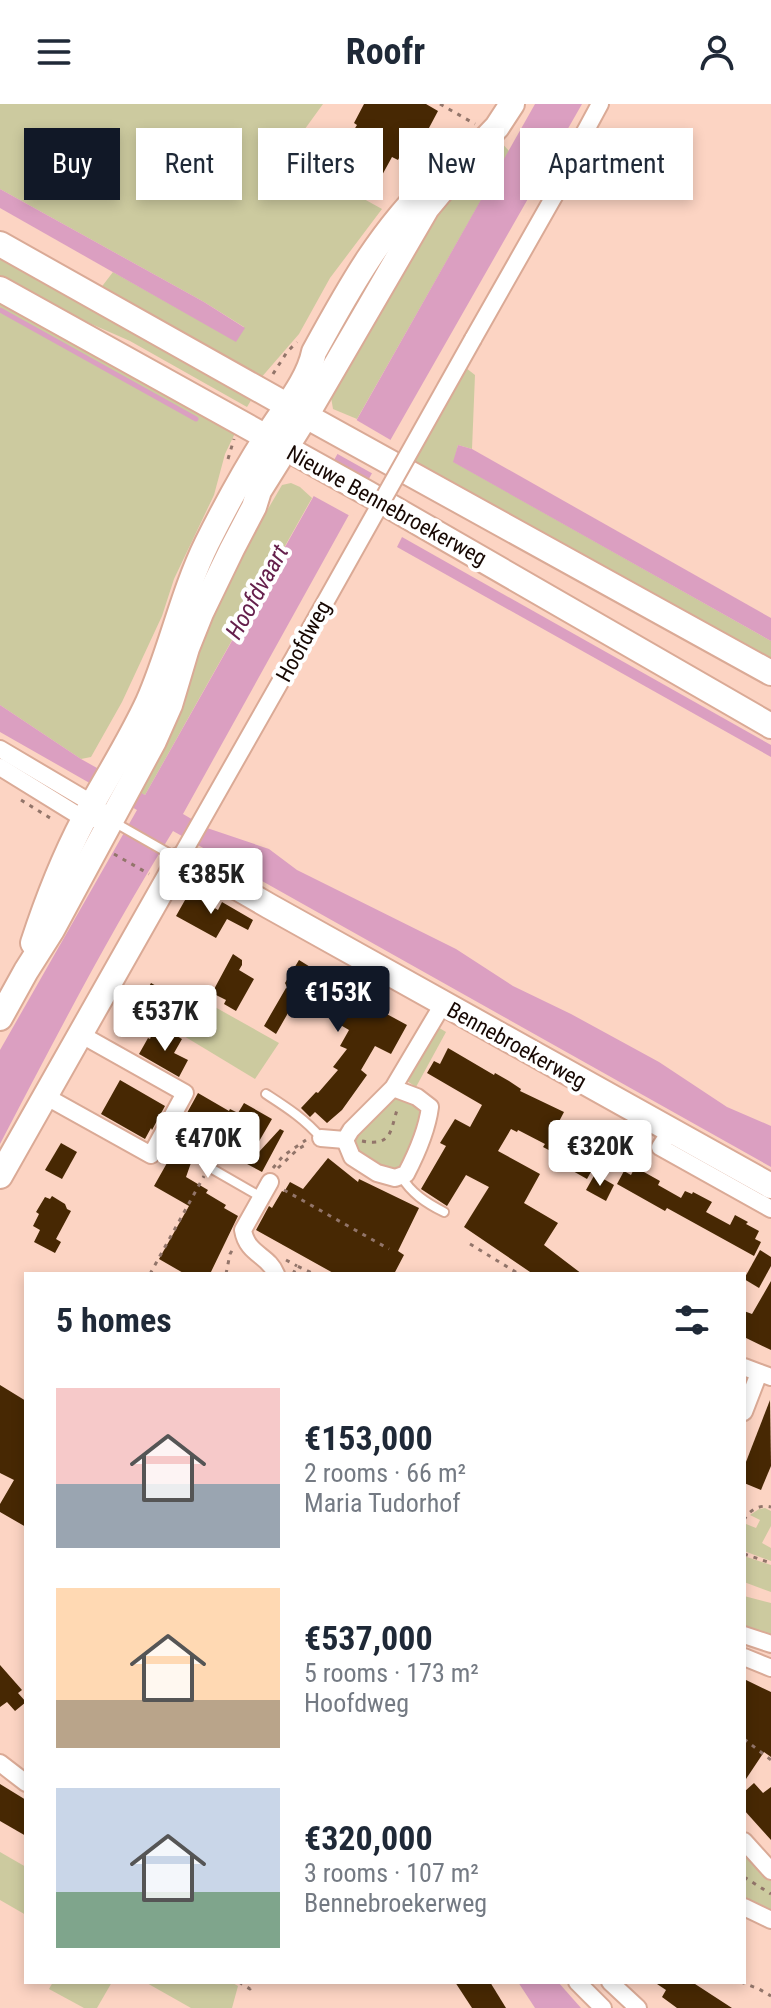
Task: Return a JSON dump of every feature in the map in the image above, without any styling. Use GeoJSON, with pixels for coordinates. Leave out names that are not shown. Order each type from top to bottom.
{"type":"FeatureCollection","features":[{"type":"Feature","properties":{"kind":"street"},"geometry":{"type":"LineString","coordinates":[[497,127],[512,104]]}},
{"type":"Feature","properties":{"kind":"street","name":"Hoofdweg"},"geometry":{"type":"LineString","coordinates":[[0,1176],[179,852],[200,822],[561,184],[600,104]]}},
{"type":"Feature","properties":{"kind":"street"},"geometry":{"type":"LineString","coordinates":[[261,390],[290,377],[314,352],[355,278],[412,200]]}},
{"type":"Feature","properties":{"kind":"street"},"geometry":{"type":"LineString","coordinates":[[0,1018],[52,930],[123,775],[138,722],[164,663],[204,550],[434,200]]}},
{"type":"Feature","properties":{"kind":"street","name":"Nieuwe Bennebroekerweg"},"geometry":{"type":"LineString","coordinates":[[0,244],[771,673]]}},
{"type":"Feature","properties":{"kind":"street","name":"Nieuwe Bennebroekerweg"},"geometry":{"type":"LineString","coordinates":[[0,289],[367,493],[771,726]]}},
{"type":"Feature","properties":{"kind":"street"},"geometry":{"type":"LineString","coordinates":[[297,411],[314,352]]}},
{"type":"Feature","properties":{"kind":"street"},"geometry":{"type":"LineString","coordinates":[[123,775],[154,741],[170,705],[201,613],[254,507],[275,442]]}},
{"type":"Feature","properties":{"kind":"street"},"geometry":{"type":"LineString","coordinates":[[254,507],[277,483],[296,473],[320,468]]}},
{"type":"Feature","properties":{"kind":"street","name":"Bennebroekerweg"},"geometry":{"type":"LineString","coordinates":[[0,749],[104,811]]}},
{"type":"Feature","properties":{"kind":"street","name":"Bennebroekerweg"},"geometry":{"type":"LineString","coordinates":[[0,767],[104,811]]}},
{"type":"Feature","properties":{"kind":"street","name":"Bennebroekerweg"},"geometry":{"type":"LineString","coordinates":[[179,852],[443,1004],[666,1138],[771,1209]]}},
{"type":"Feature","properties":{"kind":"street"},"geometry":{"type":"LineString","coordinates":[[345,1140],[351,1130],[399,1090],[443,1004]]}},
{"type":"Feature","properties":{"kind":"street"},"geometry":{"type":"LineString","coordinates":[[45,1096],[151,1155],[185,1093],[80,1034]]}},
{"type":"Feature","properties":{"kind":"street"},"geometry":{"type":"LineString","coordinates":[[345,1140],[352,1157],[377,1173],[395,1178],[406,1174],[428,1124],[430,1107],[417,1097],[399,1090]]}},
{"type":"Feature","properties":{"kind":"street","name":"Bennebroekerweg"},"geometry":{"type":"LineString","coordinates":[[666,1138],[771,1186]]}},
{"type":"Feature","properties":{"kind":"street"},"geometry":{"type":"LineString","coordinates":[[313,1139],[345,1140]]}},
{"type":"Feature","properties":{"kind":"street"},"geometry":{"type":"LineString","coordinates":[[270,1182],[243,1230],[249,1247],[275,1272]]}},
{"type":"Feature","properties":{"kind":"street"},"geometry":{"type":"LineString","coordinates":[[746,1406],[758,1372]]}},
{"type":"Feature","properties":{"kind":"street"},"geometry":{"type":"LineString","coordinates":[[746,1636],[771,1644]]}},
{"type":"Feature","properties":{"kind":"street"},"geometry":{"type":"LineString","coordinates":[[746,1658],[771,1668]]}},
{"type":"Feature","properties":{"kind":"street"},"geometry":{"type":"LineString","coordinates":[[0,1763],[24,1781]]}},
{"type":"Feature","properties":{"kind":"street"},"geometry":{"type":"LineString","coordinates":[[746,1843],[771,1871]]}},
{"type":"Feature","properties":{"kind":"street"},"geometry":{"type":"LineString","coordinates":[[746,1908],[771,1920]]}},
{"type":"Feature","properties":{"kind":"street"},"geometry":{"type":"LineString","coordinates":[[579,1984],[603,2008]]}},
{"type":"Feature","properties":{"kind":"street"},"geometry":{"type":"LineString","coordinates":[[612,1984],[635,2007]]}},
{"type":"Feature","properties":{"kind":"lane","name":"Bennebroekerweg"},"geometry":{"type":"LineString","coordinates":[[104,811],[179,852]]}},
{"type":"Feature","properties":{"kind":"lane"},"geometry":{"type":"LineString","coordinates":[[266,1094],[296,1113],[311,1127],[313,1139]]}},
{"type":"Feature","properties":{"kind":"lane"},"geometry":{"type":"LineString","coordinates":[[214,1170],[261,1197]]}},
{"type":"Feature","properties":{"kind":"lane"},"geometry":{"type":"LineString","coordinates":[[401,1176],[418,1197],[444,1212]]}},
{"type":"Feature","properties":{"kind":"path"},"geometry":{"type":"LineString","coordinates":[[440,104],[477,125],[497,127]]}},
{"type":"Feature","properties":{"kind":"path"},"geometry":{"type":"LineString","coordinates":[[107,850],[157,878]]}},
{"type":"Feature","properties":{"kind":"path"},"geometry":{"type":"LineString","coordinates":[[345,1140],[375,1144],[391,1134],[399,1090]]}},
{"type":"Feature","properties":{"kind":"path"},"geometry":{"type":"LineString","coordinates":[[270,1182],[279,1167],[313,1139]]}},
{"type":"Feature","properties":{"kind":"path"},"geometry":{"type":"LineString","coordinates":[[313,1139],[283,1156],[267,1176],[270,1182],[389,1249]]}},
{"type":"Feature","properties":{"kind":"path"},"geometry":{"type":"LineString","coordinates":[[151,1272],[209,1168],[214,1170]]}},
{"type":"Feature","properties":{"kind":"path"},"geometry":{"type":"LineString","coordinates":[[226,1272],[236,1243],[245,1238]]}},
{"type":"Feature","properties":{"kind":"path"},"geometry":{"type":"LineString","coordinates":[[470,1244],[516,1272]]}},
{"type":"Feature","properties":{"kind":"path"},"geometry":{"type":"LineString","coordinates":[[294,1272],[297,1266],[310,1272]]}},
{"type":"Feature","properties":{"kind":"path"},"geometry":{"type":"LineString","coordinates":[[746,1518],[753,1510],[771,1507]]}},
{"type":"Feature","properties":{"kind":"path"},"geometry":{"type":"LineString","coordinates":[[746,1555],[771,1563]]}},
{"type":"Feature","properties":{"kind":"path"},"geometry":{"type":"LineString","coordinates":[[746,1741],[771,1760]]}},
{"type":"Feature","properties":{"kind":"path"},"geometry":{"type":"LineString","coordinates":[[746,1878],[771,1894]]}},
{"type":"Feature","properties":{"kind":"path"},"geometry":{"type":"LineString","coordinates":[[746,1984],[771,1996]]}},
{"type":"Feature","properties":{"kind":"shaded area"},"geometry":{"type":"Polygon","coordinates":[[[0,104],[323,104],[306,128],[258,128],[258,200],[366,200],[382,209],[330,278],[299,334],[260,379],[100,289],[113,272],[236,341],[244,327],[0,189],[0,104]]]}},
{"type":"Feature","properties":{"kind":"shaded area"},"geometry":{"type":"Polygon","coordinates":[[[535,104],[582,104],[568,128],[521,128],[535,104]]]}},
{"type":"Feature","properties":{"kind":"shaded area"},"geometry":{"type":"Polygon","coordinates":[[[520,131],[520,200],[527,200],[183,814],[207,828],[269,849],[297,870],[456,949],[513,986],[659,1062],[727,1107],[771,1126],[771,1167],[173,831],[105,947],[0,1144],[0,1050],[137,810],[0,732],[0,705],[81,759],[145,795],[481,200],[504,200],[504,159],[520,131]]]}},
{"type":"Feature","properties":{"kind":"shaded area"},"geometry":{"type":"Polygon","coordinates":[[[0,189],[245,328],[236,342],[0,208],[0,189]]]}},
{"type":"Feature","properties":{"kind":"shaded area"},"geometry":{"type":"Polygon","coordinates":[[[443,200],[481,200],[357,419],[333,409],[331,397],[428,216],[443,200]]]}},
{"type":"Feature","properties":{"kind":"shaded area"},"geometry":{"type":"Polygon","coordinates":[[[0,254],[253,397],[247,407],[130,341],[0,284],[0,254]]]}},
{"type":"Feature","properties":{"kind":"shaded area"},"geometry":{"type":"Polygon","coordinates":[[[0,297],[237,429],[225,454],[214,495],[174,579],[162,616],[122,702],[91,757],[81,759],[0,705],[0,297]]]}},
{"type":"Feature","properties":{"kind":"shaded area"},"geometry":{"type":"Polygon","coordinates":[[[466,368],[475,375],[472,449],[458,445],[454,462],[771,641],[771,668],[412,465],[466,368]]]}},
{"type":"Feature","properties":{"kind":"shaded area"},"geometry":{"type":"Polygon","coordinates":[[[458,445],[472,449],[771,618],[771,641],[453,462],[458,445]]]}},
{"type":"Feature","properties":{"kind":"shaded area"},"geometry":{"type":"Polygon","coordinates":[[[291,483],[312,498],[145,795],[140,793],[210,608],[282,485],[291,483]]]}},
{"type":"Feature","properties":{"kind":"shaded area"},"geometry":{"type":"Polygon","coordinates":[[[402,537],[771,745],[771,757],[397,547],[402,537]]]}},
{"type":"Feature","properties":{"kind":"shaded area"},"geometry":{"type":"Polygon","coordinates":[[[190,993],[279,1043],[255,1079],[169,1027],[190,993]]]}},
{"type":"Feature","properties":{"kind":"shaded area"},"geometry":{"type":"Polygon","coordinates":[[[436,1026],[446,1032],[416,1087],[407,1081],[436,1026]]]}},
{"type":"Feature","properties":{"kind":"shaded area"},"geometry":{"type":"Polygon","coordinates":[[[398,1096],[420,1112],[409,1153],[399,1171],[381,1166],[355,1149],[355,1137],[390,1097],[398,1096]]]}},
{"type":"Feature","properties":{"kind":"shaded area"},"geometry":{"type":"Polygon","coordinates":[[[759,1509],[771,1511],[771,1526],[762,1543],[771,1548],[771,1561],[746,1552],[746,1524],[756,1528],[760,1520],[750,1515],[759,1509]]]}},
{"type":"Feature","properties":{"kind":"shaded area"},"geometry":{"type":"Polygon","coordinates":[[[746,1557],[771,1565],[771,1592],[746,1583],[746,1557]]]}},
{"type":"Feature","properties":{"kind":"shaded area"},"geometry":{"type":"Polygon","coordinates":[[[746,1597],[771,1603],[771,1638],[746,1628],[746,1597]]]}},
{"type":"Feature","properties":{"kind":"shaded area"},"geometry":{"type":"Polygon","coordinates":[[[746,1851],[771,1879],[771,1914],[746,1901],[746,1851]]]}},
{"type":"Feature","properties":{"kind":"shaded area"},"geometry":{"type":"Polygon","coordinates":[[[0,1852],[24,1866],[24,1914],[0,1900],[0,1852]]]}},
{"type":"Feature","properties":{"kind":"shaded area"},"geometry":{"type":"Polygon","coordinates":[[[52,1984],[111,1984],[97,2008],[84,2008],[49,1989],[52,1984]]]}},
{"type":"Feature","properties":{"kind":"shaded area"},"geometry":{"type":"Polygon","coordinates":[[[149,1984],[238,1986],[232,2008],[191,2008],[149,1984]]]}},
{"type":"Feature","properties":{"kind":"shaded area"},"geometry":{"type":"Polygon","coordinates":[[[519,1984],[560,1984],[581,2008],[535,2008],[519,1984]]]}},
{"type":"Feature","properties":{"kind":"pier"},"geometry":{"type":"Polygon","coordinates":[[[353,418],[394,442],[375,475],[334,452],[353,418]]]}},
{"type":"Feature","properties":{"kind":"pier"},"geometry":{"type":"Polygon","coordinates":[[[330,459],[372,482],[352,517],[310,494],[330,459]]]}},
{"type":"Feature","properties":{"kind":"building"},"geometry":{"type":"Polygon","coordinates":[[[364,104],[426,104],[438,111],[429,128],[399,128],[399,158],[392,157],[383,173],[383,128],[355,128],[357,125],[354,123],[364,104]]]}},
{"type":"Feature","properties":{"kind":"building"},"geometry":{"type":"Polygon","coordinates":[[[189,893],[218,910],[222,902],[253,920],[248,930],[227,919],[216,938],[176,916],[189,893]]]}},
{"type":"Feature","properties":{"kind":"building"},"geometry":{"type":"Polygon","coordinates":[[[233,954],[242,960],[239,970],[254,979],[236,1011],[224,1004],[226,1000],[212,993],[233,954]]]}},
{"type":"Feature","properties":{"kind":"building"},"geometry":{"type":"Polygon","coordinates":[[[299,960],[335,986],[407,1025],[391,1054],[375,1046],[361,1070],[367,1075],[342,1110],[327,1123],[315,1112],[310,1117],[301,1108],[338,1070],[333,1067],[347,1049],[340,1046],[349,1030],[296,999],[276,1034],[264,1026],[288,989],[285,983],[299,960]]]}},
{"type":"Feature","properties":{"kind":"building"},"geometry":{"type":"Polygon","coordinates":[[[151,983],[172,995],[163,1011],[142,999],[151,983]]]}},
{"type":"Feature","properties":{"kind":"building"},"geometry":{"type":"Polygon","coordinates":[[[170,1032],[182,1039],[174,1053],[188,1060],[179,1077],[139,1054],[152,1034],[165,1041],[170,1032]]]}},
{"type":"Feature","properties":{"kind":"building"},"geometry":{"type":"Polygon","coordinates":[[[448,1048],[509,1081],[520,1091],[564,1112],[553,1133],[560,1136],[559,1140],[597,1161],[587,1179],[557,1162],[560,1156],[543,1147],[545,1144],[511,1129],[498,1151],[540,1174],[524,1203],[558,1223],[544,1245],[579,1272],[530,1272],[464,1227],[489,1187],[466,1175],[447,1206],[421,1189],[446,1146],[440,1143],[455,1119],[470,1127],[482,1105],[427,1073],[434,1061],[440,1064],[448,1048]]]}},
{"type":"Feature","properties":{"kind":"building"},"geometry":{"type":"Polygon","coordinates":[[[120,1080],[165,1106],[145,1139],[101,1114],[120,1080]]]}},
{"type":"Feature","properties":{"kind":"building"},"geometry":{"type":"Polygon","coordinates":[[[198,1093],[229,1111],[238,1113],[244,1103],[272,1119],[254,1150],[258,1153],[280,1129],[284,1131],[262,1172],[232,1156],[236,1150],[211,1136],[199,1147],[192,1160],[186,1177],[208,1190],[206,1193],[238,1216],[211,1272],[182,1272],[159,1259],[189,1206],[154,1186],[167,1163],[161,1160],[198,1093]]]}},
{"type":"Feature","properties":{"kind":"building"},"geometry":{"type":"Polygon","coordinates":[[[61,1143],[77,1152],[62,1179],[45,1170],[61,1143]]]}},
{"type":"Feature","properties":{"kind":"building"},"geometry":{"type":"Polygon","coordinates":[[[328,1158],[358,1182],[359,1179],[419,1208],[398,1251],[404,1255],[395,1272],[331,1272],[256,1230],[269,1206],[272,1208],[290,1182],[303,1189],[328,1158]]]}},
{"type":"Feature","properties":{"kind":"building"},"geometry":{"type":"Polygon","coordinates":[[[635,1167],[681,1198],[685,1191],[693,1192],[712,1202],[706,1212],[730,1225],[735,1215],[748,1222],[746,1224],[759,1231],[755,1239],[761,1242],[754,1256],[617,1184],[624,1171],[631,1175],[635,1167]]]}},
{"type":"Feature","properties":{"kind":"building"},"geometry":{"type":"Polygon","coordinates":[[[595,1174],[614,1185],[606,1201],[586,1190],[595,1174]]]}},
{"type":"Feature","properties":{"kind":"building"},"geometry":{"type":"Polygon","coordinates":[[[52,1196],[71,1211],[56,1239],[61,1242],[55,1253],[34,1242],[40,1230],[33,1226],[39,1214],[36,1212],[45,1197],[50,1199],[52,1196]]]}},
{"type":"Feature","properties":{"kind":"building"},"geometry":{"type":"Polygon","coordinates":[[[760,1250],[771,1257],[771,1266],[759,1288],[746,1280],[760,1250]]]}},
{"type":"Feature","properties":{"kind":"building"},"geometry":{"type":"Polygon","coordinates":[[[771,1281],[771,1350],[746,1338],[746,1312],[752,1314],[771,1281]]]}},
{"type":"Feature","properties":{"kind":"building"},"geometry":{"type":"Polygon","coordinates":[[[0,1385],[24,1400],[24,1526],[0,1512],[0,1504],[14,1480],[0,1473],[0,1385]]]}},
{"type":"Feature","properties":{"kind":"building"},"geometry":{"type":"Polygon","coordinates":[[[770,1400],[771,1466],[761,1490],[746,1484],[746,1462],[770,1400]]]}},
{"type":"Feature","properties":{"kind":"building"},"geometry":{"type":"Polygon","coordinates":[[[0,1665],[22,1690],[18,1693],[24,1704],[15,1711],[7,1702],[0,1707],[0,1665]]]}},
{"type":"Feature","properties":{"kind":"building"},"geometry":{"type":"Polygon","coordinates":[[[746,1680],[771,1692],[771,1757],[764,1752],[746,1779],[746,1680]]]}},
{"type":"Feature","properties":{"kind":"building"},"geometry":{"type":"Polygon","coordinates":[[[754,1783],[763,1793],[771,1787],[771,1840],[746,1812],[746,1790],[754,1783]]]}},
{"type":"Feature","properties":{"kind":"building"},"geometry":{"type":"Polygon","coordinates":[[[0,1784],[24,1799],[24,1835],[0,1821],[0,1784]]]}},
{"type":"Feature","properties":{"kind":"building"},"geometry":{"type":"Polygon","coordinates":[[[456,1984],[491,1984],[506,2008],[472,2008],[456,1984]]]}},
{"type":"Feature","properties":{"kind":"building"},"geometry":{"type":"Polygon","coordinates":[[[657,1984],[695,1984],[732,2008],[677,2008],[662,1997],[666,1990],[657,1984]]]}},
{"type":"Feature","properties":{"kind":"waterway"},"geometry":{"type":"LineString","coordinates":[[0,310],[196,419]]}},
{"type":"Feature","properties":{"kind":"water label","name":"Hoofdvaart"},"geometry":{"type":"Point","coordinates":[257,592]}}]}
